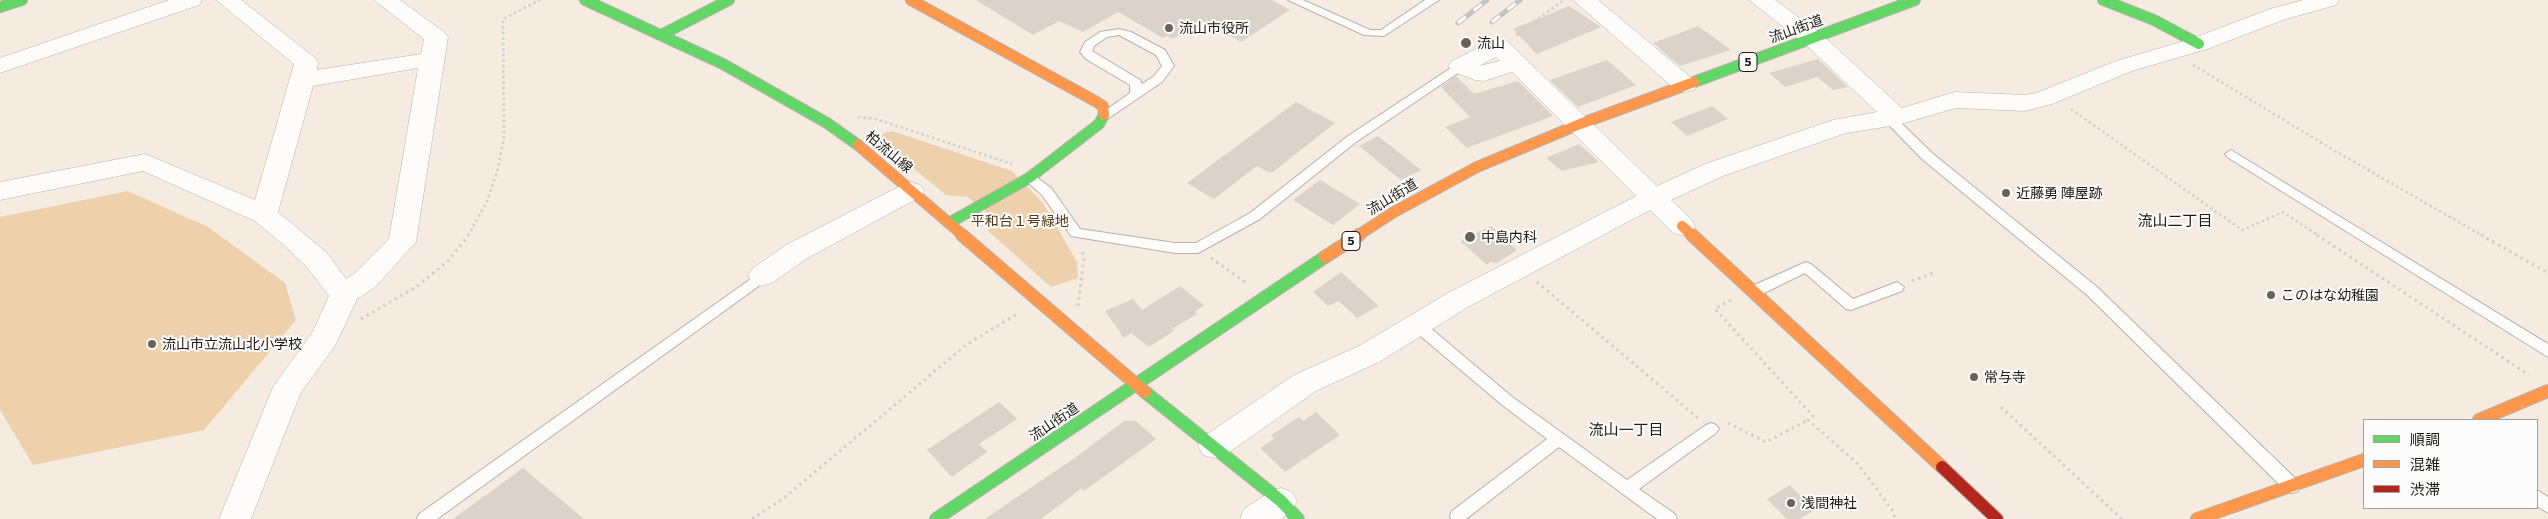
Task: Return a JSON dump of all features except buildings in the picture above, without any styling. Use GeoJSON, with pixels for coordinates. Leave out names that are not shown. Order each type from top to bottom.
{"type":"FeatureCollection","features":[{"type":"Feature","properties":{"kind":"main road"},"geometry":{"type":"LineString","coordinates":[[0,7],[22,0]]}},
{"type":"Feature","properties":{"kind":"main road","name":"柏流山線"},"geometry":{"type":"LineString","coordinates":[[585,0],[723,64],[827,123],[949,223],[1062,320],[1119,372],[1214,446],[1278,513]]}},
{"type":"Feature","properties":{"kind":"main road"},"geometry":{"type":"LineString","coordinates":[[661,35],[729,0]]}},
{"type":"Feature","properties":{"kind":"main road"},"geometry":{"type":"LineString","coordinates":[[911,0],[1095,101],[1103,106],[1105,112],[1103,118],[1092,130],[1029,178],[949,223]]}},
{"type":"Feature","properties":{"kind":"main road","name":"流山街道"},"geometry":{"type":"LineString","coordinates":[[936,519],[1394,212],[1477,168],[1580,124],[1915,0]]}},
{"type":"Feature","properties":{"kind":"main road"},"geometry":{"type":"LineString","coordinates":[[2102,0],[2154,20],[2199,44]]}},
{"type":"Feature","properties":{"kind":"main road"},"geometry":{"type":"LineString","coordinates":[[1682,226],[1755,291],[1997,519]]}},
{"type":"Feature","properties":{"kind":"main road"},"geometry":{"type":"LineString","coordinates":[[2481,419],[2548,391]]}},
{"type":"Feature","properties":{"kind":"main road"},"geometry":{"type":"LineString","coordinates":[[2197,519],[2231,514],[2292,486],[2363,460]]}},
{"type":"Feature","properties":{"kind":"street"},"geometry":{"type":"LineString","coordinates":[[0,66],[192,0]]}},
{"type":"Feature","properties":{"kind":"street"},"geometry":{"type":"LineString","coordinates":[[227,0],[306,62],[303,80],[264,215]]}},
{"type":"Feature","properties":{"kind":"street"},"geometry":{"type":"LineString","coordinates":[[235,519],[288,386],[325,338],[339,303],[347,292],[365,280],[402,242],[436,37],[385,0]]}},
{"type":"Feature","properties":{"kind":"street"},"geometry":{"type":"LineString","coordinates":[[1584,0],[1686,85]]}},
{"type":"Feature","properties":{"kind":"street"},"geometry":{"type":"LineString","coordinates":[[1760,0],[1812,38],[1893,118]]}},
{"type":"Feature","properties":{"kind":"street"},"geometry":{"type":"LineString","coordinates":[[1214,446],[1305,382],[1369,354],[1416,324],[1520,267],[1653,198],[1714,170],[1842,126],[1893,118],[1955,100],[2025,103],[2053,96],[2124,66],[2199,44],[2278,14],[2328,0]]}},
{"type":"Feature","properties":{"kind":"street"},"geometry":{"type":"LineString","coordinates":[[1460,66],[1499,46],[1682,226]]}},
{"type":"Feature","properties":{"kind":"street"},"geometry":{"type":"LineString","coordinates":[[303,80],[431,59]]}},
{"type":"Feature","properties":{"kind":"street"},"geometry":{"type":"LineString","coordinates":[[1460,66],[1484,74],[1517,63]]}},
{"type":"Feature","properties":{"kind":"street"},"geometry":{"type":"LineString","coordinates":[[0,191],[145,162],[264,215],[318,260],[338,289],[347,292]]}},
{"type":"Feature","properties":{"kind":"street"},"geometry":{"type":"LineString","coordinates":[[762,276],[796,252],[911,191]]}},
{"type":"Feature","properties":{"kind":"lane"},"geometry":{"type":"LineString","coordinates":[[1294,0],[1368,33],[1384,33],[1434,0]]}},
{"type":"Feature","properties":{"kind":"lane"},"geometry":{"type":"LineString","coordinates":[[1103,118],[1135,95],[1165,72],[1168,66],[1161,53],[1127,34],[1119,32],[1104,34],[1089,44],[1086,52],[1136,83],[1138,90],[1135,95]]}},
{"type":"Feature","properties":{"kind":"lane"},"geometry":{"type":"LineString","coordinates":[[1029,178],[1047,192],[1076,233],[1175,248],[1198,248],[1255,216],[1352,138],[1460,66]]}},
{"type":"Feature","properties":{"kind":"lane"},"geometry":{"type":"LineString","coordinates":[[1893,118],[1927,156],[2092,291],[2292,486]]}},
{"type":"Feature","properties":{"kind":"lane"},"geometry":{"type":"LineString","coordinates":[[2231,154],[2548,351]]}},
{"type":"Feature","properties":{"kind":"lane"},"geometry":{"type":"LineString","coordinates":[[1755,291],[1806,267],[1851,305],[1897,287]]}},
{"type":"Feature","properties":{"kind":"lane"},"geometry":{"type":"LineString","coordinates":[[425,519],[762,276]]}},
{"type":"Feature","properties":{"kind":"lane"},"geometry":{"type":"LineString","coordinates":[[1416,324],[1506,400],[1669,519]]}},
{"type":"Feature","properties":{"kind":"lane"},"geometry":{"type":"LineString","coordinates":[[1628,488],[1711,429]]}},
{"type":"Feature","properties":{"kind":"lane"},"geometry":{"type":"LineString","coordinates":[[1458,516],[1558,439]]}},
{"type":"Feature","properties":{"kind":"path"},"geometry":{"type":"LineString","coordinates":[[325,338],[416,287],[448,262],[464,243],[487,201],[498,169],[504,136],[503,19],[540,0]]}},
{"type":"Feature","properties":{"kind":"path"},"geometry":{"type":"LineString","coordinates":[[1499,46],[1564,0]]}},
{"type":"Feature","properties":{"kind":"path"},"geometry":{"type":"LineString","coordinates":[[2172,52],[2337,152],[2548,273]]}},
{"type":"Feature","properties":{"kind":"path"},"geometry":{"type":"LineString","coordinates":[[2053,96],[2242,230],[2283,212],[2532,377]]}},
{"type":"Feature","properties":{"kind":"path"},"geometry":{"type":"LineString","coordinates":[[827,123],[852,116],[876,119],[1021,167],[1029,178]]}},
{"type":"Feature","properties":{"kind":"path"},"geometry":{"type":"LineString","coordinates":[[1062,320],[1078,307],[1084,257],[1076,233]]}},
{"type":"Feature","properties":{"kind":"path"},"geometry":{"type":"LineString","coordinates":[[1198,248],[1252,287]]}},
{"type":"Feature","properties":{"kind":"path"},"geometry":{"type":"LineString","coordinates":[[1520,267],[1711,429],[1725,422],[1766,442],[1813,416],[1715,309],[1742,294],[1755,291]]}},
{"type":"Feature","properties":{"kind":"path"},"geometry":{"type":"LineString","coordinates":[[1897,287],[1936,272]]}},
{"type":"Feature","properties":{"kind":"path"},"geometry":{"type":"LineString","coordinates":[[752,519],[784,498],[966,346],[1039,301]]}},
{"type":"Feature","properties":{"kind":"path"},"geometry":{"type":"LineString","coordinates":[[2001,407],[2122,519]]}},
{"type":"Feature","properties":{"kind":"path"},"geometry":{"type":"LineString","coordinates":[[1808,420],[1857,463],[1893,511],[1894,519]]}},
{"type":"Feature","properties":{"kind":"green space","name":"平和台１号緑地"},"geometry":{"type":"Polygon","coordinates":[[[892,131],[1012,171],[1043,203],[1077,262],[1078,278],[1051,287],[988,231],[991,216],[968,197],[946,195],[879,140],[882,134],[892,131]]]}},
{"type":"Feature","properties":{"kind":"green space","name":"流山市立流山北小学校"},"geometry":{"type":"Polygon","coordinates":[[[128,191],[208,227],[285,283],[296,320],[204,430],[33,465],[0,410],[0,217],[128,191]]]}},
{"type":"Feature","properties":{"kind":"railway"},"geometry":{"type":"LineString","coordinates":[[1458,23],[1487,0]]}},
{"type":"Feature","properties":{"kind":"railway"},"geometry":{"type":"LineString","coordinates":[[1492,22],[1520,0]]}},
{"type":"Feature","properties":{"kind":"traffic: fast"},"geometry":{"type":"LineString","coordinates":[[0,7],[22,0]]}},
{"type":"Feature","properties":{"kind":"traffic: fast"},"geometry":{"type":"LineString","coordinates":[[585,0],[723,64],[827,123],[858,145]]}},
{"type":"Feature","properties":{"kind":"traffic: fast"},"geometry":{"type":"LineString","coordinates":[[661,35],[729,0]]}},
{"type":"Feature","properties":{"kind":"traffic: fast"},"geometry":{"type":"LineString","coordinates":[[1694,82],[1915,0]]}},
{"type":"Feature","properties":{"kind":"traffic: fast"},"geometry":{"type":"LineString","coordinates":[[2103,0],[2154,20],[2199,44]]}},
{"type":"Feature","properties":{"kind":"traffic: fast"},"geometry":{"type":"LineString","coordinates":[[949,223],[1029,178],[1099,124],[1104,115]]}},
{"type":"Feature","properties":{"kind":"traffic: fast"},"geometry":{"type":"LineString","coordinates":[[936,519],[1325,257]]}},
{"type":"Feature","properties":{"kind":"traffic: fast"},"geometry":{"type":"LineString","coordinates":[[1145,392],[1281,501],[1298,519]]}},
{"type":"Feature","properties":{"kind":"traffic: slow"},"geometry":{"type":"LineString","coordinates":[[911,0],[1095,101],[1103,106],[1104,115]]}},
{"type":"Feature","properties":{"kind":"traffic: slow"},"geometry":{"type":"LineString","coordinates":[[1325,257],[1394,212],[1477,167],[1580,124],[1694,82]]}},
{"type":"Feature","properties":{"kind":"traffic: slow"},"geometry":{"type":"LineString","coordinates":[[858,145],[1145,392]]}},
{"type":"Feature","properties":{"kind":"traffic: slow"},"geometry":{"type":"LineString","coordinates":[[1682,226],[1755,291],[1942,467]]}},
{"type":"Feature","properties":{"kind":"traffic: slow"},"geometry":{"type":"LineString","coordinates":[[2481,419],[2548,391]]}},
{"type":"Feature","properties":{"kind":"traffic: slow"},"geometry":{"type":"LineString","coordinates":[[2197,519],[2363,460]]}},
{"type":"Feature","properties":{"kind":"traffic: jam"},"geometry":{"type":"LineString","coordinates":[[1942,467],[1997,519]]}},
{"type":"Feature","properties":{"kind":"place","name":"流山市役所"},"geometry":{"type":"Point","coordinates":[1169,28]}},
{"type":"Feature","properties":{"kind":"place","name":"流山"},"geometry":{"type":"Point","coordinates":[1466,43]}},
{"type":"Feature","properties":{"kind":"place","name":"近藤勇 陣屋跡"},"geometry":{"type":"Point","coordinates":[2006,193]}},
{"type":"Feature","properties":{"kind":"place","name":"中島内科"},"geometry":{"type":"Point","coordinates":[1470,237]}},
{"type":"Feature","properties":{"kind":"place","name":"このはな幼稚園"},"geometry":{"type":"Point","coordinates":[2271,295]}},
{"type":"Feature","properties":{"kind":"place","name":"流山市立流山北小学校"},"geometry":{"type":"Point","coordinates":[152,344]}},
{"type":"Feature","properties":{"kind":"place","name":"常与寺"},"geometry":{"type":"Point","coordinates":[1974,377]}},
{"type":"Feature","properties":{"kind":"place","name":"浅間神社"},"geometry":{"type":"Point","coordinates":[1791,503]}},
{"type":"Feature","properties":{"kind":"district","name":"流山二丁目"},"geometry":{"type":"Point","coordinates":[2175,221]}},
{"type":"Feature","properties":{"kind":"district","name":"流山一丁目"},"geometry":{"type":"Point","coordinates":[1626,430]}}]}
